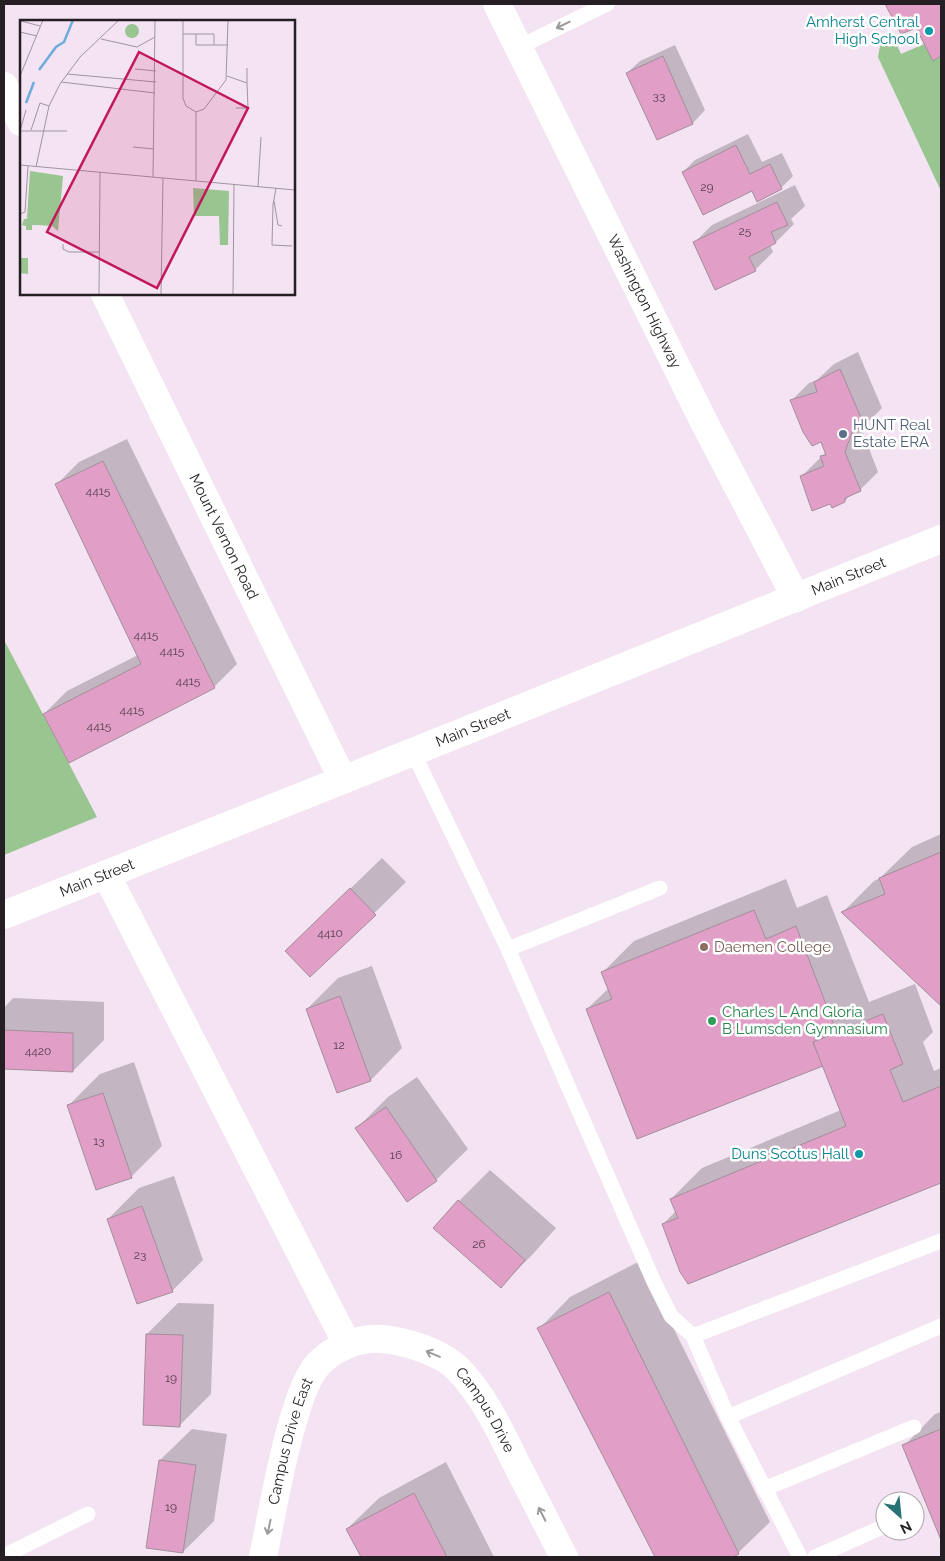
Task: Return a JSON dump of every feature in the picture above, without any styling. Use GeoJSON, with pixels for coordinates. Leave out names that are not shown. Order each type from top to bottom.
{"type":"FeatureCollection","features":[{"type":"Feature","properties":{"kind":"street","name":"Washington Highway"},"geometry":{"type":"LineString","coordinates":[[497,4],[704,422],[796,598]]}},
{"type":"Feature","properties":{"kind":"street"},"geometry":{"type":"LineString","coordinates":[[4,86],[20,120]]}},
{"type":"Feature","properties":{"kind":"street","name":"Mount Vernon Road"},"geometry":{"type":"LineString","coordinates":[[105,295],[343,780]]}},
{"type":"Feature","properties":{"kind":"street","name":"Main Street"},"geometry":{"type":"LineString","coordinates":[[4,915],[941,539]]}},
{"type":"Feature","properties":{"kind":"street"},"geometry":{"type":"LineString","coordinates":[[106,874],[347,1344]]}},
{"type":"Feature","properties":{"kind":"street","name":"Campus Drive"},"geometry":{"type":"LineString","coordinates":[[347,1344],[374,1338],[397,1340],[437,1355],[458,1368],[480,1396],[497,1424],[564,1557]]}},
{"type":"Feature","properties":{"kind":"street","name":"Campus Drive East"},"geometry":{"type":"LineString","coordinates":[[263,1557],[284,1452],[299,1400],[315,1369],[329,1355],[347,1344]]}},
{"type":"Feature","properties":{"kind":"lane"},"geometry":{"type":"LineString","coordinates":[[519,47],[607,4]]}},
{"type":"Feature","properties":{"kind":"lane"},"geometry":{"type":"LineString","coordinates":[[413,752],[508,949],[654,1282],[671,1316],[693,1336],[728,1417],[800,1557]]}},
{"type":"Feature","properties":{"kind":"lane"},"geometry":{"type":"LineString","coordinates":[[508,949],[660,888]]}},
{"type":"Feature","properties":{"kind":"lane"},"geometry":{"type":"LineString","coordinates":[[693,1336],[941,1241]]}},
{"type":"Feature","properties":{"kind":"lane"},"geometry":{"type":"LineString","coordinates":[[728,1417],[941,1326]]}},
{"type":"Feature","properties":{"kind":"lane"},"geometry":{"type":"LineString","coordinates":[[764,1489],[914,1427]]}},
{"type":"Feature","properties":{"kind":"lane"},"geometry":{"type":"LineString","coordinates":[[4,1556],[88,1514]]}},
{"type":"Feature","properties":{"kind":"lane"},"geometry":{"type":"LineString","coordinates":[[815,1557],[875,1530]]}},
{"type":"Feature","properties":{"kind":"green space"},"geometry":{"type":"Polygon","coordinates":[[[894,39],[901,54],[924,44],[933,60],[941,56],[941,191],[878,57],[880,46],[894,39]]]}},
{"type":"Feature","properties":{"kind":"green space"},"geometry":{"type":"Polygon","coordinates":[[[4,640],[97,817],[4,855],[4,640]]]}},
{"type":"Feature","properties":{"kind":"building","name":"Amherst Central High School"},"geometry":{"type":"Polygon","coordinates":[[[885,4],[941,4],[941,56],[933,61],[916,28],[901,34],[885,4]]]}},
{"type":"Feature","properties":{"kind":"building"},"geometry":{"type":"Polygon","coordinates":[[[663,56],[693,124],[657,140],[626,73],[663,56]]]}},
{"type":"Feature","properties":{"kind":"building"},"geometry":{"type":"Polygon","coordinates":[[[736,145],[750,174],[770,164],[782,189],[757,202],[752,191],[703,215],[682,172],[736,145]]]}},
{"type":"Feature","properties":{"kind":"building"},"geometry":{"type":"Polygon","coordinates":[[[777,202],[788,225],[771,232],[776,243],[749,257],[756,271],[715,290],[693,242],[777,202]]]}},
{"type":"Feature","properties":{"kind":"building"},"geometry":{"type":"Polygon","coordinates":[[[840,369],[865,427],[853,430],[845,452],[861,491],[845,498],[845,502],[832,508],[830,504],[812,511],[800,476],[824,466],[820,456],[826,455],[821,442],[812,446],[803,432],[790,400],[817,392],[814,382],[840,369]]]}},
{"type":"Feature","properties":{"kind":"building"},"geometry":{"type":"Polygon","coordinates":[[[103,461],[215,688],[69,763],[43,714],[141,664],[55,484],[103,461]]]}},
{"type":"Feature","properties":{"kind":"building"},"geometry":{"type":"Polygon","coordinates":[[[941,852],[941,1006],[841,912],[885,894],[879,878],[941,852]]]}},
{"type":"Feature","properties":{"kind":"building"},"geometry":{"type":"Polygon","coordinates":[[[350,888],[376,915],[310,977],[285,951],[350,888]]]}},
{"type":"Feature","properties":{"kind":"building","name":"Charles L And Gloria B Lumsden Gymnasium"},"geometry":{"type":"Polygon","coordinates":[[[754,910],[766,939],[796,926],[837,1033],[813,1042],[823,1066],[637,1139],[586,1009],[612,999],[601,972],[754,910]]]}},
{"type":"Feature","properties":{"kind":"building"},"geometry":{"type":"Polygon","coordinates":[[[340,996],[371,1081],[337,1093],[306,1009],[340,996]]]}},
{"type":"Feature","properties":{"kind":"building","name":"Duns Scotus Hall"},"geometry":{"type":"Polygon","coordinates":[[[883,1014],[903,1064],[890,1070],[903,1102],[941,1086],[941,1183],[688,1284],[680,1272],[662,1224],[678,1218],[670,1199],[846,1126],[813,1042],[883,1014]]]}},
{"type":"Feature","properties":{"kind":"building"},"geometry":{"type":"Polygon","coordinates":[[[4,1030],[73,1033],[73,1072],[4,1069],[4,1030]]]}},
{"type":"Feature","properties":{"kind":"building"},"geometry":{"type":"Polygon","coordinates":[[[103,1093],[132,1178],[96,1190],[67,1105],[103,1093]]]}},
{"type":"Feature","properties":{"kind":"building"},"geometry":{"type":"Polygon","coordinates":[[[386,1107],[437,1181],[407,1202],[355,1128],[386,1107]]]}},
{"type":"Feature","properties":{"kind":"building"},"geometry":{"type":"Polygon","coordinates":[[[458,1200],[525,1260],[501,1288],[433,1228],[458,1200]]]}},
{"type":"Feature","properties":{"kind":"building"},"geometry":{"type":"Polygon","coordinates":[[[142,1206],[173,1292],[137,1304],[107,1219],[142,1206]]]}},
{"type":"Feature","properties":{"kind":"building"},"geometry":{"type":"Polygon","coordinates":[[[609,1292],[739,1554],[733,1557],[655,1557],[537,1328],[609,1292]]]}},
{"type":"Feature","properties":{"kind":"building"},"geometry":{"type":"Polygon","coordinates":[[[146,1334],[183,1335],[180,1427],[143,1425],[146,1334]]]}},
{"type":"Feature","properties":{"kind":"building"},"geometry":{"type":"Polygon","coordinates":[[[941,1429],[941,1540],[925,1501],[925,1491],[921,1491],[902,1445],[941,1429]]]}},
{"type":"Feature","properties":{"kind":"building"},"geometry":{"type":"Polygon","coordinates":[[[159,1460],[196,1465],[183,1553],[146,1548],[159,1460]]]}},
{"type":"Feature","properties":{"kind":"building"},"geometry":{"type":"Polygon","coordinates":[[[414,1493],[447,1557],[361,1557],[346,1529],[414,1493]]]}},
{"type":"Feature","properties":{"kind":"place","name":"Amherst Central High School"},"geometry":{"type":"Point","coordinates":[929,31]}},
{"type":"Feature","properties":{"kind":"place","name":"HUNT Real Estate ERA"},"geometry":{"type":"Point","coordinates":[843,434]}},
{"type":"Feature","properties":{"kind":"place","name":"Daemen College"},"geometry":{"type":"Point","coordinates":[704,947]}},
{"type":"Feature","properties":{"kind":"place","name":"Charles L And Gloria B Lumsden Gymnasium"},"geometry":{"type":"Point","coordinates":[712,1021]}},
{"type":"Feature","properties":{"kind":"place","name":"Duns Scotus Hall"},"geometry":{"type":"Point","coordinates":[859,1154]}}]}
